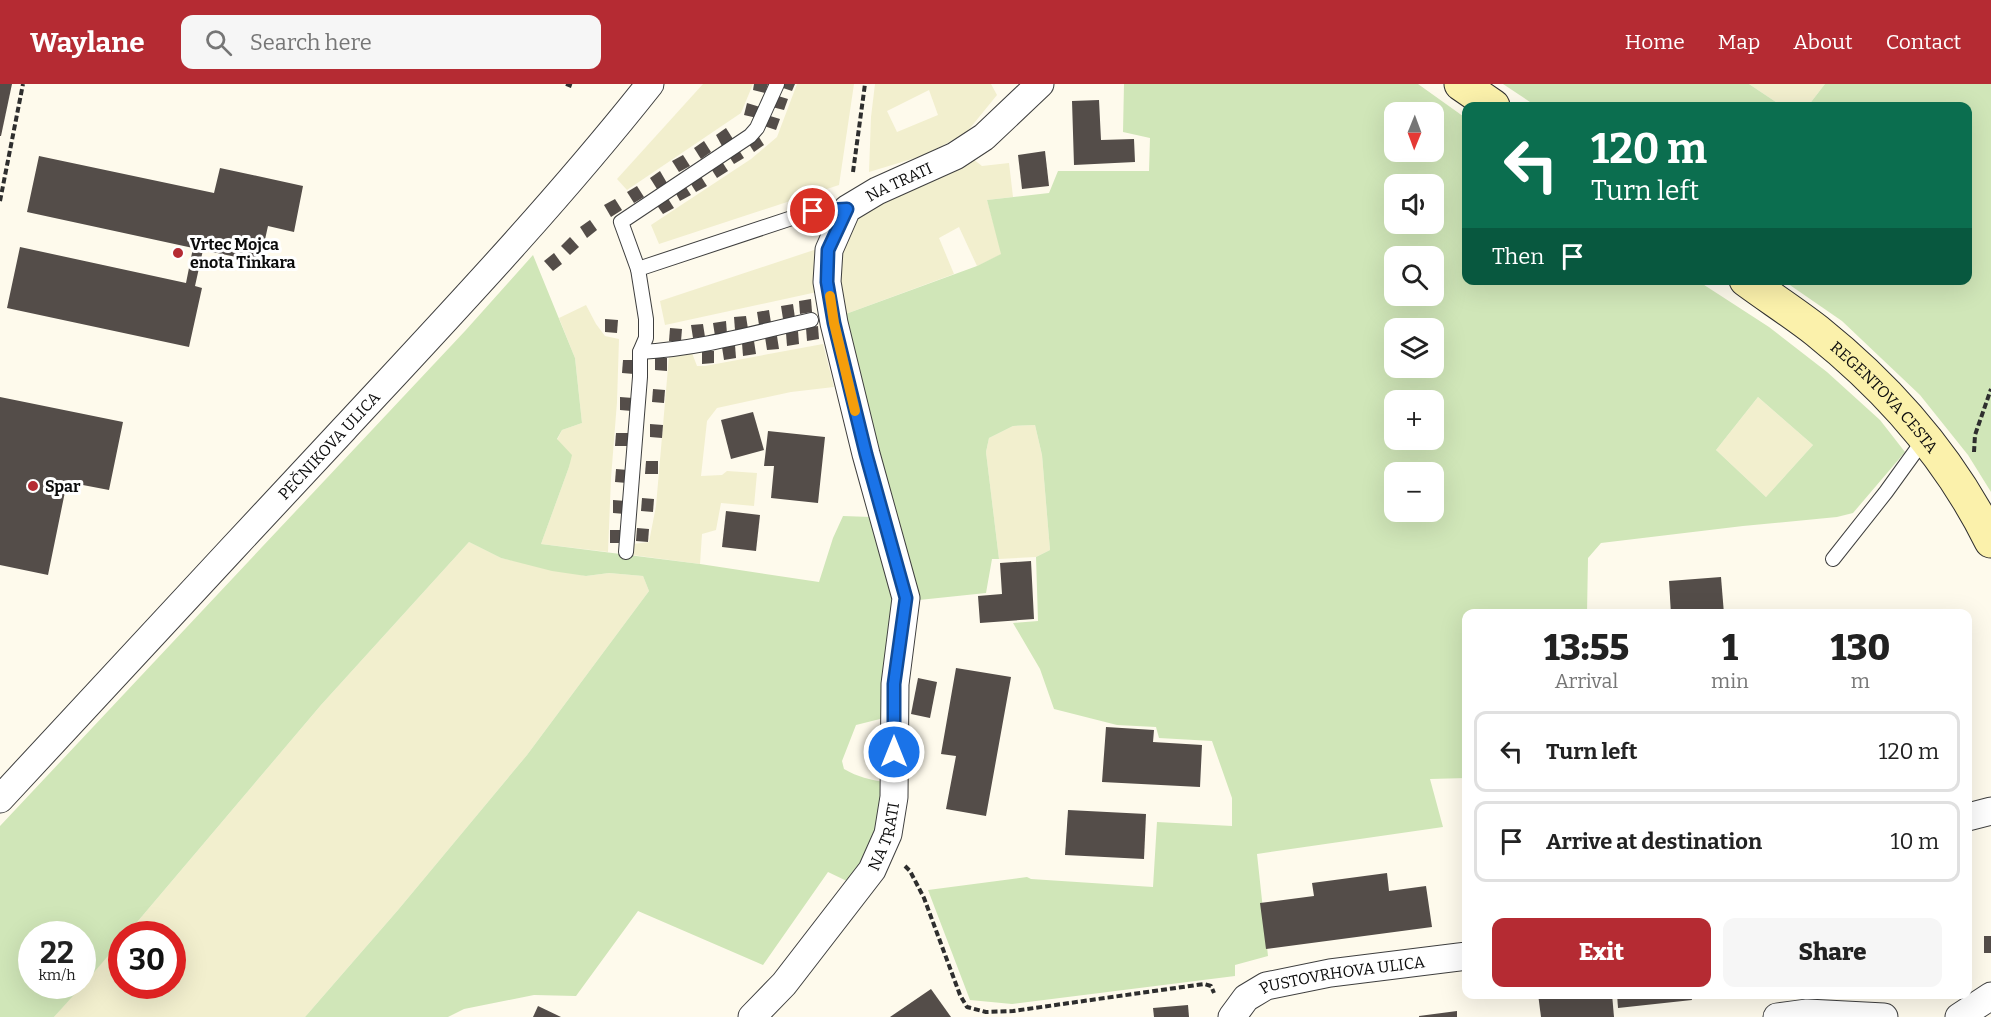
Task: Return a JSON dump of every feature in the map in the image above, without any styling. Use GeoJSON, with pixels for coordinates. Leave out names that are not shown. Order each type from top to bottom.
{"type":"FeatureCollection","features":[{"type":"Feature","properties":{"kind":"street","name":"PEČNIKOVA ULICA"},"geometry":{"type":"LineString","coordinates":[[0,799],[415,352],[533,221],[650,84]]}},
{"type":"Feature","properties":{"kind":"street","name":"NA TRATI"},"geometry":{"type":"LineString","coordinates":[[752,1017],[784,984],[872,870],[888,834],[894,797],[894,684],[906,598],[866,454],[834,323],[827,282],[828,250],[847,209],[877,191],[955,156],[984,137],[1040,84]]}},
{"type":"Feature","properties":{"kind":"street"},"geometry":{"type":"LineString","coordinates":[[1461,84],[1487,102]]}},
{"type":"Feature","properties":{"kind":"street","name":"REGENTOVA CESTA"},"geometry":{"type":"LineString","coordinates":[[1753,285],[1816,330],[1865,372],[1898,405],[1950,471],[1991,541]]}},
{"type":"Feature","properties":{"kind":"street"},"geometry":{"type":"LineString","coordinates":[[1972,816],[1991,811]]}},
{"type":"Feature","properties":{"kind":"street","name":"PUSTOVRHOVA ULICA"},"geometry":{"type":"LineString","coordinates":[[1224,1009],[1266,986],[1330,973],[1462,957]]}},
{"type":"Feature","properties":{"kind":"street"},"geometry":{"type":"LineString","coordinates":[[1959,1017],[1991,996]]}},
{"type":"Feature","properties":{"kind":"street"},"geometry":{"type":"LineString","coordinates":[[1777,1017],[1807,1013],[1884,1017]]}},
{"type":"Feature","properties":{"kind":"lane"},"geometry":{"type":"LineString","coordinates":[[626,552],[640,352],[646,338],[646,319],[638,269],[621,222],[750,136],[757,128],[777,84]]}},
{"type":"Feature","properties":{"kind":"lane"},"geometry":{"type":"LineString","coordinates":[[638,269],[813,211],[847,209]]}},
{"type":"Feature","properties":{"kind":"lane"},"geometry":{"type":"LineString","coordinates":[[640,352],[714,343],[811,320]]}},
{"type":"Feature","properties":{"kind":"lane"},"geometry":{"type":"LineString","coordinates":[[1833,559],[1925,438]]}},
{"type":"Feature","properties":{"kind":"path"},"geometry":{"type":"LineString","coordinates":[[0,201],[23,84]]}},
{"type":"Feature","properties":{"kind":"path"},"geometry":{"type":"LineString","coordinates":[[566,84],[574,87]]}},
{"type":"Feature","properties":{"kind":"path"},"geometry":{"type":"LineString","coordinates":[[847,209],[865,84]]}},
{"type":"Feature","properties":{"kind":"path"},"geometry":{"type":"LineString","coordinates":[[1974,453],[1975,435],[1991,389]]}},
{"type":"Feature","properties":{"kind":"path"},"geometry":{"type":"LineString","coordinates":[[884,846],[910,871],[924,898],[960,995],[967,1007],[986,1012],[1013,1011],[1204,984],[1211,986],[1224,1009]]}},
{"type":"Feature","properties":{"kind":"shaded area"},"geometry":{"type":"Polygon","coordinates":[[[703,84],[753,84],[741,113],[627,190],[617,179],[703,84]]]}},
{"type":"Feature","properties":{"kind":"shaded area"},"geometry":{"type":"Polygon","coordinates":[[[797,84],[854,84],[839,185],[659,244],[651,225],[751,159],[777,137],[797,84]]]}},
{"type":"Feature","properties":{"kind":"shaded area"},"geometry":{"type":"Polygon","coordinates":[[[875,84],[991,84],[997,95],[966,133],[925,155],[869,172],[875,84]],[[929,90],[887,111],[897,132],[938,115],[929,90]]]}},
{"type":"Feature","properties":{"kind":"shaded area"},"geometry":{"type":"Polygon","coordinates":[[[1749,84],[1825,84],[1811,102],[1776,102],[1749,84]]]}},
{"type":"Feature","properties":{"kind":"shaded area"},"geometry":{"type":"Polygon","coordinates":[[[973,159],[982,166],[1009,163],[1013,197],[987,200],[1002,254],[977,266],[959,227],[939,238],[954,274],[843,315],[837,281],[842,245],[849,225],[864,207],[973,159]]]}},
{"type":"Feature","properties":{"kind":"shaded area"},"geometry":{"type":"Polygon","coordinates":[[[820,248],[817,292],[665,325],[660,301],[820,248]]]}},
{"type":"Feature","properties":{"kind":"shaded area"},"geometry":{"type":"Polygon","coordinates":[[[586,305],[605,336],[619,339],[608,552],[541,544],[569,467],[571,455],[557,440],[562,430],[582,423],[575,358],[559,318],[586,305]]]}},
{"type":"Feature","properties":{"kind":"shaded area"},"geometry":{"type":"Polygon","coordinates":[[[823,344],[834,387],[791,392],[717,408],[707,421],[701,476],[722,475],[727,471],[757,473],[754,506],[721,503],[716,530],[702,534],[700,564],[632,555],[633,544],[649,542],[656,506],[669,356],[692,353],[697,366],[705,366],[823,344]]]}},
{"type":"Feature","properties":{"kind":"shaded area"},"geometry":{"type":"Polygon","coordinates":[[[1758,397],[1813,445],[1766,497],[1716,450],[1758,397]]]}},
{"type":"Feature","properties":{"kind":"shaded area"},"geometry":{"type":"Polygon","coordinates":[[[1035,425],[1042,455],[1050,550],[1036,557],[999,559],[986,452],[989,438],[1013,426],[1035,425]]]}},
{"type":"Feature","properties":{"kind":"shaded area"},"geometry":{"type":"Polygon","coordinates":[[[469,542],[501,558],[586,576],[609,573],[643,576],[649,591],[527,755],[305,1017],[54,1017],[70,999],[96,999],[96,969],[108,956],[108,999],[186,999],[186,921],[138,921],[321,705],[469,542]]]}},
{"type":"Feature","properties":{"kind":"green space"},"geometry":{"type":"Polygon","coordinates":[[[1124,84],[1418,84],[1443,102],[1384,102],[1384,162],[1444,162],[1444,103],[1462,115],[1462,285],[1704,285],[1769,327],[1827,372],[1880,420],[1905,452],[1853,513],[1837,517],[1601,543],[1588,558],[1587,609],[1462,609],[1462,778],[1430,779],[1443,827],[1257,854],[1268,956],[1235,965],[1235,976],[1012,1004],[970,1000],[928,890],[1027,877],[1153,887],[1157,822],[1232,826],[1232,798],[1212,741],[1159,738],[1156,727],[1117,725],[1054,709],[1040,669],[1013,623],[1038,621],[1036,557],[1050,550],[1042,455],[1035,425],[1013,426],[989,438],[986,452],[999,559],[992,559],[986,593],[919,600],[861,398],[843,315],[977,266],[1001,254],[987,200],[1049,193],[1058,171],[1149,171],[1150,138],[1123,132],[1124,84]],[[1758,397],[1716,450],[1766,497],[1813,445],[1758,397]]]}},
{"type":"Feature","properties":{"kind":"green space"},"geometry":{"type":"Polygon","coordinates":[[[1503,84],[1749,84],[1776,102],[1530,102],[1503,84]]]}},
{"type":"Feature","properties":{"kind":"green space"},"geometry":{"type":"Polygon","coordinates":[[[1825,84],[1991,84],[1991,492],[1968,455],[1920,395],[1842,321],[1790,285],[1972,285],[1972,102],[1811,102],[1825,84]]]}},
{"type":"Feature","properties":{"kind":"green space"},"geometry":{"type":"Polygon","coordinates":[[[533,255],[575,358],[582,423],[562,430],[557,439],[572,455],[541,544],[819,582],[833,538],[843,516],[871,517],[895,581],[884,718],[856,725],[842,761],[844,769],[849,772],[885,782],[875,840],[851,883],[828,872],[763,965],[638,911],[576,996],[534,995],[464,1009],[448,1017],[305,1017],[527,755],[649,591],[643,576],[609,573],[586,576],[552,571],[501,558],[469,542],[321,705],[138,921],[108,921],[108,956],[96,970],[96,921],[18,921],[18,999],[70,999],[54,1017],[0,1017],[0,826],[465,331],[533,255]]]}},
{"type":"Feature","properties":{"kind":"building"},"geometry":{"type":"Polygon","coordinates":[[[0,84],[12,84],[1,136],[0,136],[0,84]]]}},
{"type":"Feature","properties":{"kind":"building"},"geometry":{"type":"Polygon","coordinates":[[[754,84],[768,84],[765,93],[753,90],[754,84]]]}},
{"type":"Feature","properties":{"kind":"building"},"geometry":{"type":"Polygon","coordinates":[[[781,84],[795,84],[792,91],[780,87],[781,84]]]}},
{"type":"Feature","properties":{"kind":"building"},"geometry":{"type":"Polygon","coordinates":[[[775,95],[788,99],[784,110],[772,107],[775,95]]]}},
{"type":"Feature","properties":{"kind":"building"},"geometry":{"type":"Polygon","coordinates":[[[1099,100],[1101,140],[1134,139],[1135,162],[1074,165],[1072,101],[1099,100]]]}},
{"type":"Feature","properties":{"kind":"building"},"geometry":{"type":"Polygon","coordinates":[[[747,103],[760,107],[757,118],[744,115],[747,103]]]}},
{"type":"Feature","properties":{"kind":"building"},"geometry":{"type":"Polygon","coordinates":[[[767,115],[780,119],[776,130],[764,126],[767,115]]]}},
{"type":"Feature","properties":{"kind":"building"},"geometry":{"type":"Polygon","coordinates":[[[726,128],[733,139],[722,146],[716,135],[726,128]]]}},
{"type":"Feature","properties":{"kind":"building"},"geometry":{"type":"Polygon","coordinates":[[[757,134],[764,145],[754,152],[747,141],[757,134]]]}},
{"type":"Feature","properties":{"kind":"building"},"geometry":{"type":"Polygon","coordinates":[[[704,141],[711,152],[701,159],[694,148],[704,141]]]}},
{"type":"Feature","properties":{"kind":"building"},"geometry":{"type":"Polygon","coordinates":[[[737,147],[744,158],[734,164],[727,153],[737,147]]]}},
{"type":"Feature","properties":{"kind":"building"},"geometry":{"type":"Polygon","coordinates":[[[1045,151],[1049,186],[1022,189],[1018,155],[1045,151]]]}},
{"type":"Feature","properties":{"kind":"building"},"geometry":{"type":"Polygon","coordinates":[[[683,155],[690,166],[679,172],[672,161],[683,155]]]}},
{"type":"Feature","properties":{"kind":"building","name":"Vrtec Mojca enota Tinkara"},"geometry":{"type":"Polygon","coordinates":[[[39,156],[214,193],[220,168],[303,186],[294,232],[268,226],[260,262],[203,250],[195,286],[202,288],[189,347],[7,308],[20,247],[186,283],[193,248],[27,212],[39,156]]]}},
{"type":"Feature","properties":{"kind":"building"},"geometry":{"type":"Polygon","coordinates":[[[721,160],[728,171],[717,178],[710,167],[721,160]]]}},
{"type":"Feature","properties":{"kind":"building"},"geometry":{"type":"Polygon","coordinates":[[[660,171],[667,183],[657,189],[650,178],[660,171]]]}},
{"type":"Feature","properties":{"kind":"building"},"geometry":{"type":"Polygon","coordinates":[[[700,175],[707,186],[696,192],[689,181],[700,175]]]}},
{"type":"Feature","properties":{"kind":"building"},"geometry":{"type":"Polygon","coordinates":[[[684,184],[691,195],[680,201],[674,190],[684,184]]]}},
{"type":"Feature","properties":{"kind":"building"},"geometry":{"type":"Polygon","coordinates":[[[637,186],[644,197],[634,203],[627,192],[637,186]]]}},
{"type":"Feature","properties":{"kind":"building"},"geometry":{"type":"Polygon","coordinates":[[[667,197],[674,208],[663,214],[656,204],[667,197]]]}},
{"type":"Feature","properties":{"kind":"building"},"geometry":{"type":"Polygon","coordinates":[[[615,199],[622,210],[611,217],[604,205],[615,199]]]}},
{"type":"Feature","properties":{"kind":"building"},"geometry":{"type":"Polygon","coordinates":[[[590,220],[597,230],[587,238],[580,227],[590,220]]]}},
{"type":"Feature","properties":{"kind":"building"},"geometry":{"type":"Polygon","coordinates":[[[570,237],[579,247],[570,255],[561,246],[570,237]]]}},
{"type":"Feature","properties":{"kind":"building"},"geometry":{"type":"Polygon","coordinates":[[[554,253],[562,264],[553,271],[544,261],[554,253]]]}},
{"type":"Feature","properties":{"kind":"building"},"geometry":{"type":"Polygon","coordinates":[[[811,299],[812,312],[800,314],[799,301],[811,299]]]}},
{"type":"Feature","properties":{"kind":"building"},"geometry":{"type":"Polygon","coordinates":[[[793,304],[795,318],[783,319],[781,306],[793,304]]]}},
{"type":"Feature","properties":{"kind":"building"},"geometry":{"type":"Polygon","coordinates":[[[769,310],[771,323],[759,325],[757,312],[769,310]]]}},
{"type":"Feature","properties":{"kind":"building"},"geometry":{"type":"Polygon","coordinates":[[[746,316],[748,329],[735,330],[734,317],[746,316]]]}},
{"type":"Feature","properties":{"kind":"building"},"geometry":{"type":"Polygon","coordinates":[[[605,319],[618,320],[617,333],[605,332],[605,319]]]}},
{"type":"Feature","properties":{"kind":"building"},"geometry":{"type":"Polygon","coordinates":[[[726,321],[727,334],[715,336],[713,323],[726,321]]]}},
{"type":"Feature","properties":{"kind":"building"},"geometry":{"type":"Polygon","coordinates":[[[703,324],[705,337],[693,338],[691,325],[703,324]]]}},
{"type":"Feature","properties":{"kind":"building"},"geometry":{"type":"Polygon","coordinates":[[[818,326],[819,339],[807,341],[806,328],[818,326]]]}},
{"type":"Feature","properties":{"kind":"building"},"geometry":{"type":"Polygon","coordinates":[[[670,328],[682,329],[681,341],[669,341],[670,328]]]}},
{"type":"Feature","properties":{"kind":"building"},"geometry":{"type":"Polygon","coordinates":[[[798,331],[799,344],[787,346],[786,333],[798,331]]]}},
{"type":"Feature","properties":{"kind":"building"},"geometry":{"type":"Polygon","coordinates":[[[777,336],[779,349],[767,350],[765,337],[777,336]]]}},
{"type":"Feature","properties":{"kind":"building"},"geometry":{"type":"Polygon","coordinates":[[[754,341],[756,354],[743,356],[742,343],[754,341]]]}},
{"type":"Feature","properties":{"kind":"building"},"geometry":{"type":"Polygon","coordinates":[[[735,345],[736,358],[724,360],[722,347],[735,345]]]}},
{"type":"Feature","properties":{"kind":"building"},"geometry":{"type":"Polygon","coordinates":[[[702,351],[714,351],[714,363],[702,364],[702,351]]]}},
{"type":"Feature","properties":{"kind":"building"},"geometry":{"type":"Polygon","coordinates":[[[655,357],[667,358],[667,371],[655,370],[655,357]]]}},
{"type":"Feature","properties":{"kind":"building"},"geometry":{"type":"Polygon","coordinates":[[[623,360],[635,360],[634,374],[622,373],[623,360]]]}},
{"type":"Feature","properties":{"kind":"building"},"geometry":{"type":"Polygon","coordinates":[[[653,389],[665,390],[664,403],[652,402],[653,389]]]}},
{"type":"Feature","properties":{"kind":"building","name":"Spar"},"geometry":{"type":"Polygon","coordinates":[[[0,397],[123,422],[109,490],[67,482],[48,575],[0,565],[0,397]]]}},
{"type":"Feature","properties":{"kind":"building"},"geometry":{"type":"Polygon","coordinates":[[[620,397],[633,398],[632,411],[620,410],[620,397]]]}},
{"type":"Feature","properties":{"kind":"building"},"geometry":{"type":"Polygon","coordinates":[[[753,412],[764,450],[731,459],[721,420],[753,412]]]}},
{"type":"Feature","properties":{"kind":"building"},"geometry":{"type":"Polygon","coordinates":[[[650,424],[663,425],[662,438],[650,437],[650,424]]]}},
{"type":"Feature","properties":{"kind":"building"},"geometry":{"type":"Polygon","coordinates":[[[768,431],[825,437],[818,503],[771,498],[774,466],[764,466],[768,431]]]}},
{"type":"Feature","properties":{"kind":"building"},"geometry":{"type":"Polygon","coordinates":[[[616,433],[628,433],[628,446],[615,446],[616,433]]]}},
{"type":"Feature","properties":{"kind":"building"},"geometry":{"type":"Polygon","coordinates":[[[646,461],[658,461],[658,474],[645,474],[646,461]]]}},
{"type":"Feature","properties":{"kind":"building"},"geometry":{"type":"Polygon","coordinates":[[[616,469],[628,470],[627,483],[615,482],[616,469]]]}},
{"type":"Feature","properties":{"kind":"building"},"geometry":{"type":"Polygon","coordinates":[[[642,498],[654,499],[653,512],[641,511],[642,498]]]}},
{"type":"Feature","properties":{"kind":"building"},"geometry":{"type":"Polygon","coordinates":[[[613,500],[626,501],[625,514],[613,513],[613,500]]]}},
{"type":"Feature","properties":{"kind":"building"},"geometry":{"type":"Polygon","coordinates":[[[726,511],[760,515],[756,551],[722,547],[726,511]]]}},
{"type":"Feature","properties":{"kind":"building"},"geometry":{"type":"Polygon","coordinates":[[[637,528],[649,529],[648,542],[636,541],[637,528]]]}},
{"type":"Feature","properties":{"kind":"building"},"geometry":{"type":"Polygon","coordinates":[[[610,530],[623,530],[622,543],[610,543],[610,530]]]}},
{"type":"Feature","properties":{"kind":"building"},"geometry":{"type":"Polygon","coordinates":[[[1031,561],[1034,619],[980,623],[978,596],[1002,594],[1000,563],[1031,561]]]}},
{"type":"Feature","properties":{"kind":"building"},"geometry":{"type":"Polygon","coordinates":[[[1721,577],[1724,609],[1671,609],[1669,581],[1721,577]]]}},
{"type":"Feature","properties":{"kind":"building"},"geometry":{"type":"Polygon","coordinates":[[[956,668],[1011,677],[986,816],[946,809],[956,756],[941,754],[956,668]]]}},
{"type":"Feature","properties":{"kind":"building"},"geometry":{"type":"Polygon","coordinates":[[[918,678],[937,682],[930,718],[911,714],[918,678]]]}},
{"type":"Feature","properties":{"kind":"building"},"geometry":{"type":"Polygon","coordinates":[[[1106,727],[1154,730],[1153,742],[1202,745],[1200,787],[1102,782],[1106,727]]]}},
{"type":"Feature","properties":{"kind":"building"},"geometry":{"type":"Polygon","coordinates":[[[1068,810],[1146,814],[1144,859],[1065,855],[1068,810]]]}},
{"type":"Feature","properties":{"kind":"building"},"geometry":{"type":"Polygon","coordinates":[[[1387,873],[1389,891],[1426,886],[1432,927],[1266,949],[1260,903],[1314,896],[1312,883],[1387,873]]]}},
{"type":"Feature","properties":{"kind":"building"},"geometry":{"type":"Polygon","coordinates":[[[1984,936],[1991,936],[1991,953],[1984,953],[1984,936]]]}},
{"type":"Feature","properties":{"kind":"building"},"geometry":{"type":"Polygon","coordinates":[[[931,989],[951,1017],[890,1017],[931,989]]]}},
{"type":"Feature","properties":{"kind":"building"},"geometry":{"type":"Polygon","coordinates":[[[1539,999],[1612,999],[1614,1017],[1541,1017],[1539,999]]]}},
{"type":"Feature","properties":{"kind":"building"},"geometry":{"type":"Polygon","coordinates":[[[1617,999],[1692,1000],[1618,1008],[1617,999]]]}},
{"type":"Feature","properties":{"kind":"building"},"geometry":{"type":"Polygon","coordinates":[[[1188,1005],[1189,1017],[1154,1017],[1153,1008],[1188,1005]]]}},
{"type":"Feature","properties":{"kind":"building"},"geometry":{"type":"Polygon","coordinates":[[[538,1006],[561,1017],[533,1017],[538,1006]]]}},
{"type":"Feature","properties":{"kind":"building"},"geometry":{"type":"Polygon","coordinates":[[[1457,1011],[1457,1017],[1419,1017],[1419,1016],[1457,1011]]]}},
{"type":"Feature","properties":{"kind":"slow traffic"},"geometry":{"type":"LineString","coordinates":[[830,296],[834,323],[855,411]]}},
{"type":"Feature","properties":{"kind":"place","name":"Vrtec Mojca enota Tinkara"},"geometry":{"type":"Point","coordinates":[178,253]}},
{"type":"Feature","properties":{"kind":"place","name":"Spar"},"geometry":{"type":"Point","coordinates":[33,486]}},
{"type":"Feature","properties":{"kind":"route"},"geometry":{"type":"LineString","coordinates":[[813,211],[847,209],[828,250],[827,282],[834,323],[866,454],[906,598],[894,684],[894,752]]}}]}
